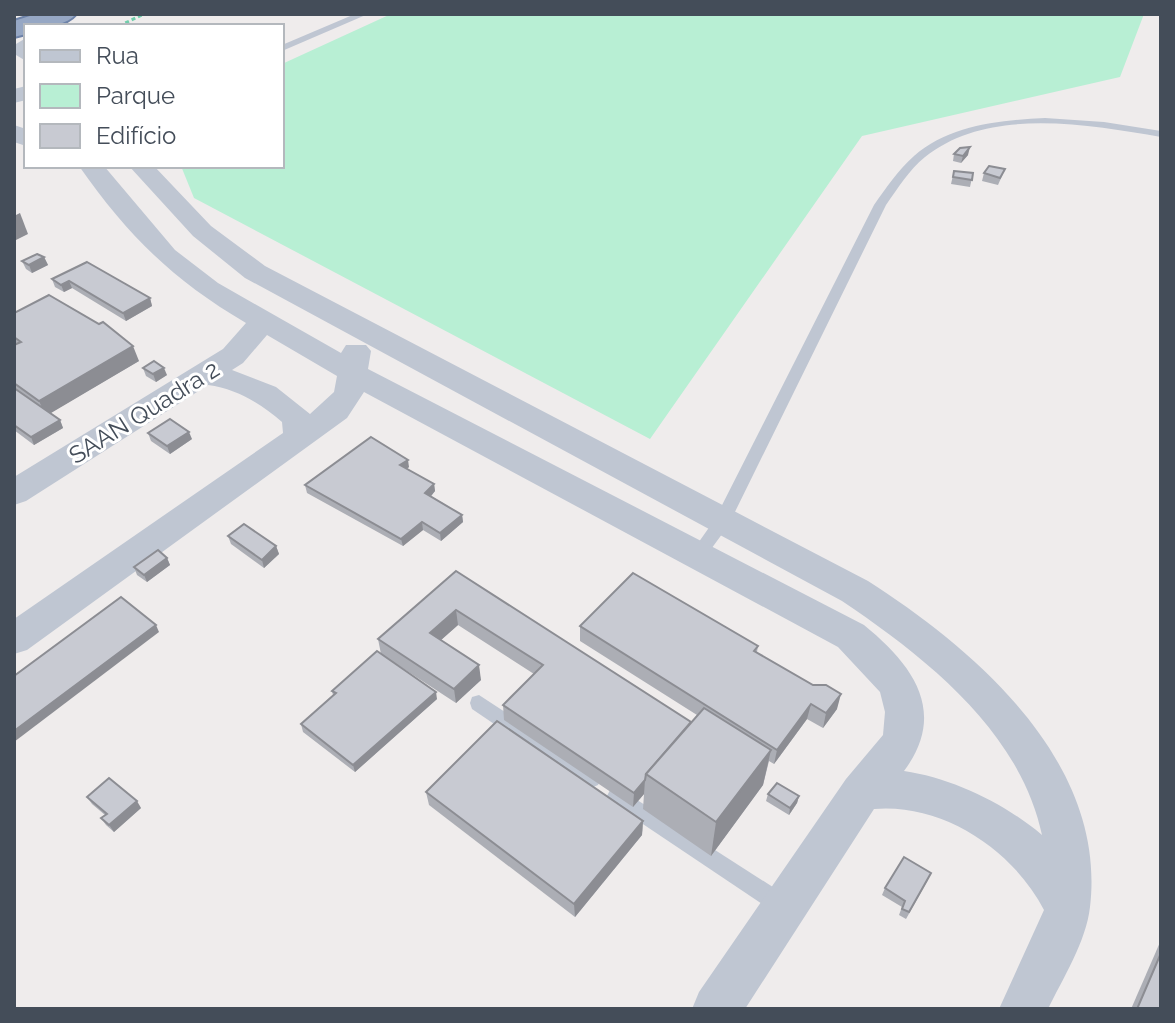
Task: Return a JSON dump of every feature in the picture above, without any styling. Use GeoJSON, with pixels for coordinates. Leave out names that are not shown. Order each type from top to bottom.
{"type":"FeatureCollection","features":[{"type":"Feature","properties":{"kind":"highway"},"geometry":{"type":"LineString","coordinates":[[31,24],[65,14]]}},
{"type":"Feature","properties":{"kind":"street"},"geometry":{"type":"LineString","coordinates":[[93,168],[166,256],[208,289],[355,374],[851,636],[887,669],[901,691],[905,729],[900,742],[861,792],[716,1009]]}},
{"type":"Feature","properties":{"kind":"street"},"geometry":{"type":"LineString","coordinates":[[143,168],[202,231],[255,272],[855,591],[913,630],[951,661],[1023,744],[1062,816],[1067,843],[1067,909],[1023,1009]]}},
{"type":"Feature","properties":{"kind":"street","name":"SAAN Quadra 2"},"geometry":{"type":"LineString","coordinates":[[14,493],[204,375],[248,343],[264,320]]}},
{"type":"Feature","properties":{"kind":"street"},"geometry":{"type":"LineString","coordinates":[[14,639],[336,411],[349,393],[355,374],[354,326]]}},
{"type":"Feature","properties":{"kind":"street"},"geometry":{"type":"LineString","coordinates":[[204,375],[227,377],[267,394],[297,418],[299,438]]}},
{"type":"Feature","properties":{"kind":"street"},"geometry":{"type":"LineString","coordinates":[[336,411],[371,402],[404,399]]}},
{"type":"Feature","properties":{"kind":"street"},"geometry":{"type":"LineString","coordinates":[[861,792],[913,791],[937,797],[978,818],[1021,845],[1043,865],[1067,909]]}},
{"type":"Feature","properties":{"kind":"lane"},"geometry":{"type":"LineString","coordinates":[[284,47],[363,14]]}},
{"type":"Feature","properties":{"kind":"lane"},"geometry":{"type":"LineString","coordinates":[[697,556],[722,522],[880,205],[915,160],[952,138],[999,125],[1069,122],[1161,134]]}},
{"type":"Feature","properties":{"kind":"lane"},"geometry":{"type":"LineString","coordinates":[[479,703],[786,908]]}},
{"type":"Feature","properties":{"kind":"path"},"geometry":{"type":"LineString","coordinates":[[123,24],[144,14]]}},
{"type":"Feature","properties":{"kind":"green space"},"geometry":{"type":"Polygon","coordinates":[[[391,14],[1144,14],[1120,77],[862,136],[650,439],[194,198],[182,168],[284,168],[284,63],[391,14]]]}},
{"type":"Feature","properties":{"kind":"building"},"geometry":{"type":"Polygon","coordinates":[[[970,147],[963,156],[954,154],[960,148],[970,147]]]}},
{"type":"Feature","properties":{"kind":"building"},"geometry":{"type":"Polygon","coordinates":[[[989,166],[1005,169],[1000,178],[984,173],[989,166]]]}},
{"type":"Feature","properties":{"kind":"building"},"geometry":{"type":"Polygon","coordinates":[[[954,171],[973,173],[972,180],[953,177],[954,171]]]}},
{"type":"Feature","properties":{"kind":"building"},"geometry":{"type":"Polygon","coordinates":[[[37,254],[44,257],[29,265],[22,261],[37,254]]]}},
{"type":"Feature","properties":{"kind":"building"},"geometry":{"type":"Polygon","coordinates":[[[87,262],[150,298],[123,313],[69,281],[61,285],[52,279],[87,262]]]}},
{"type":"Feature","properties":{"kind":"building"},"geometry":{"type":"Polygon","coordinates":[[[49,295],[99,324],[103,322],[133,346],[39,401],[14,383],[14,345],[21,342],[14,337],[14,313],[49,295]]]}},
{"type":"Feature","properties":{"kind":"building"},"geometry":{"type":"Polygon","coordinates":[[[154,361],[164,368],[153,374],[143,368],[154,361]]]}},
{"type":"Feature","properties":{"kind":"building"},"geometry":{"type":"Polygon","coordinates":[[[14,388],[60,420],[31,437],[14,425],[14,388]]]}},
{"type":"Feature","properties":{"kind":"building"},"geometry":{"type":"Polygon","coordinates":[[[170,419],[189,432],[167,446],[148,433],[170,419]]]}},
{"type":"Feature","properties":{"kind":"building"},"geometry":{"type":"Polygon","coordinates":[[[371,437],[408,460],[400,465],[434,484],[425,493],[462,515],[440,533],[422,522],[401,539],[305,485],[371,437]]]}},
{"type":"Feature","properties":{"kind":"building"},"geometry":{"type":"Polygon","coordinates":[[[244,524],[276,546],[262,560],[228,536],[244,524]]]}},
{"type":"Feature","properties":{"kind":"building"},"geometry":{"type":"Polygon","coordinates":[[[158,550],[167,558],[144,575],[134,567],[158,550]]]}},
{"type":"Feature","properties":{"kind":"building"},"geometry":{"type":"Polygon","coordinates":[[[456,571],[691,722],[646,774],[634,793],[503,705],[543,665],[456,610],[430,633],[479,665],[454,689],[378,639],[456,571]]]}},
{"type":"Feature","properties":{"kind":"building"},"geometry":{"type":"Polygon","coordinates":[[[633,573],[758,646],[754,651],[813,685],[826,685],[841,694],[826,713],[811,704],[777,750],[580,626],[633,573]]]}},
{"type":"Feature","properties":{"kind":"building"},"geometry":{"type":"Polygon","coordinates":[[[121,597],[156,625],[14,731],[14,676],[121,597]]]}},
{"type":"Feature","properties":{"kind":"building"},"geometry":{"type":"Polygon","coordinates":[[[377,651],[436,692],[353,765],[301,724],[377,651]]]}},
{"type":"Feature","properties":{"kind":"building"},"geometry":{"type":"Polygon","coordinates":[[[704,708],[771,750],[716,822],[646,774],[704,708]]]}},
{"type":"Feature","properties":{"kind":"building"},"geometry":{"type":"Polygon","coordinates":[[[497,721],[643,821],[574,904],[426,792],[497,721]]]}},
{"type":"Feature","properties":{"kind":"building"},"geometry":{"type":"Polygon","coordinates":[[[109,778],[137,801],[109,825],[101,818],[107,814],[87,797],[109,778]]]}},
{"type":"Feature","properties":{"kind":"building"},"geometry":{"type":"Polygon","coordinates":[[[777,783],[799,796],[790,808],[768,794],[777,783]]]}},
{"type":"Feature","properties":{"kind":"building"},"geometry":{"type":"Polygon","coordinates":[[[904,857],[931,873],[909,912],[902,909],[905,901],[885,888],[904,857]]]}},
{"type":"Feature","properties":{"kind":"building"},"geometry":{"type":"Polygon","coordinates":[[[1161,953],[1161,1009],[1137,1009],[1161,953]]]}}]}
